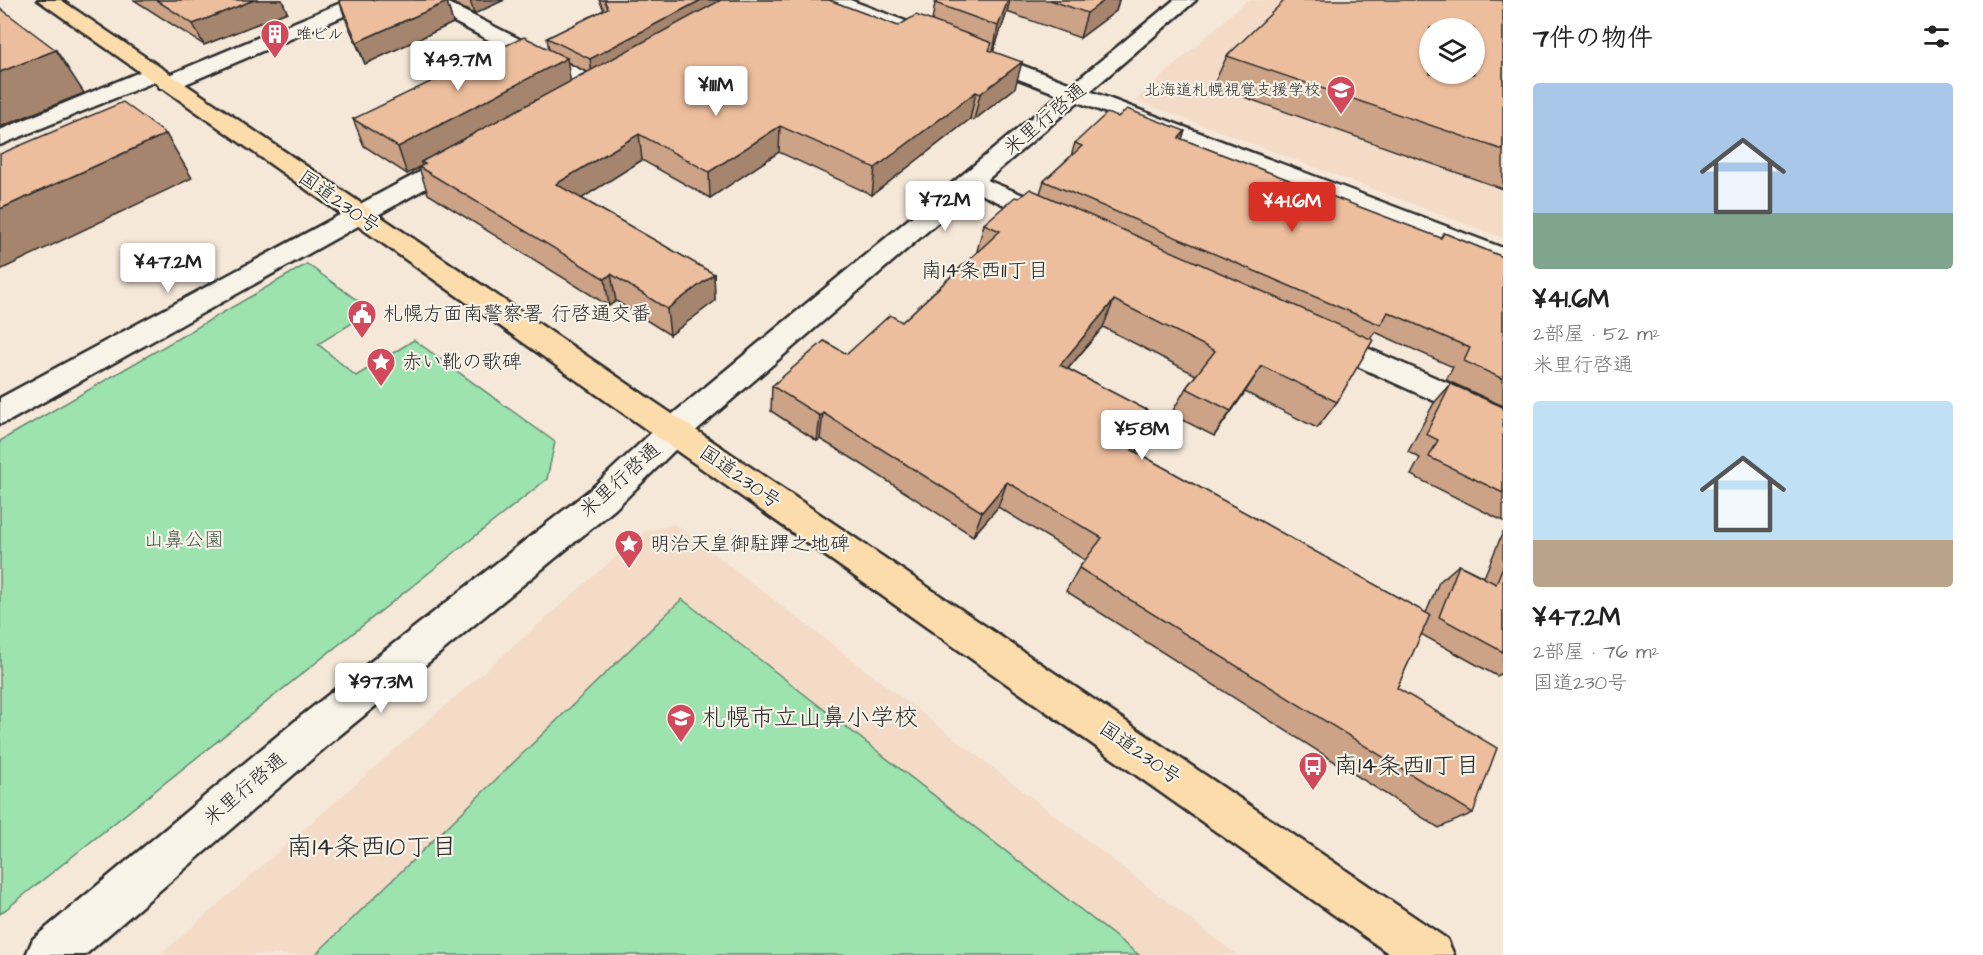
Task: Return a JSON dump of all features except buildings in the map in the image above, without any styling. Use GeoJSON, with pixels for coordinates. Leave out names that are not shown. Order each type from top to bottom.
{"type":"FeatureCollection","features":[{"type":"Feature","properties":{"kind":"highway","name":"国道230号"},"geometry":{"type":"LineString","coordinates":[[48,0],[1431,955]]}},
{"type":"Feature","properties":{"kind":"street"},"geometry":{"type":"LineString","coordinates":[[0,138],[365,0]]}},
{"type":"Feature","properties":{"kind":"street"},"geometry":{"type":"LineString","coordinates":[[427,0],[594,86]]}},
{"type":"Feature","properties":{"kind":"street"},"geometry":{"type":"LineString","coordinates":[[832,0],[1503,258]]}},
{"type":"Feature","properties":{"kind":"street","name":"米里行啓通"},"geometry":{"type":"LineString","coordinates":[[49,955],[314,731],[603,499],[674,431],[1186,0]]}},
{"type":"Feature","properties":{"kind":"street"},"geometry":{"type":"LineString","coordinates":[[573,97],[614,74]]}},
{"type":"Feature","properties":{"kind":"street"},"geometry":{"type":"LineString","coordinates":[[0,412],[482,148]]}},
{"type":"Feature","properties":{"kind":"street"},"geometry":{"type":"LineString","coordinates":[[972,181],[1077,228]]}},
{"type":"Feature","properties":{"kind":"street"},"geometry":{"type":"LineString","coordinates":[[1295,327],[1503,420]]}},
{"type":"Feature","properties":{"kind":"shaded area","name":"北海道札幌視覚支援学校"},"geometry":{"type":"Polygon","coordinates":[[[1247,0],[1503,0],[1503,238],[1136,100],[1247,0]]]}},
{"type":"Feature","properties":{"kind":"shaded area","name":"札幌市立山鼻小学校"},"geometry":{"type":"Polygon","coordinates":[[[675,524],[1237,955],[160,955],[644,532],[675,524]]]}},
{"type":"Feature","properties":{"kind":"green space","name":"山鼻公園"},"geometry":{"type":"Polygon","coordinates":[[[307,264],[372,311],[318,344],[356,376],[414,340],[555,442],[547,479],[0,914],[0,441],[307,264]]]}},
{"type":"Feature","properties":{"kind":"green space","name":"札幌市立山鼻小学校"},"geometry":{"type":"Polygon","coordinates":[[[682,599],[1139,955],[315,955],[682,599]]]}},
{"type":"Feature","properties":{"kind":"place","name":"唯ビル"},"geometry":{"type":"Point","coordinates":[275,60]}},
{"type":"Feature","properties":{"kind":"place","name":"北海道札幌視覚支援学校"},"geometry":{"type":"Point","coordinates":[1341,116]}},
{"type":"Feature","properties":{"kind":"place","name":"札幌方面南警察署 行啓通交番"},"geometry":{"type":"Point","coordinates":[362,340]}},
{"type":"Feature","properties":{"kind":"place","name":"赤い靴の歌碑"},"geometry":{"type":"Point","coordinates":[381,388]}},
{"type":"Feature","properties":{"kind":"place","name":"明治天皇御駐蹕之地碑"},"geometry":{"type":"Point","coordinates":[629,570]}},
{"type":"Feature","properties":{"kind":"place","name":"札幌市立山鼻小学校"},"geometry":{"type":"Point","coordinates":[681,744]}},
{"type":"Feature","properties":{"kind":"place","name":"南14条西11丁目"},"geometry":{"type":"Point","coordinates":[1313,792]}},
{"type":"Feature","properties":{"kind":"district","name":"南14条西11丁目"},"geometry":{"type":"Point","coordinates":[985,270]}},
{"type":"Feature","properties":{"kind":"district","name":"南14条西10丁目"},"geometry":{"type":"Point","coordinates":[372,847]}}]}
